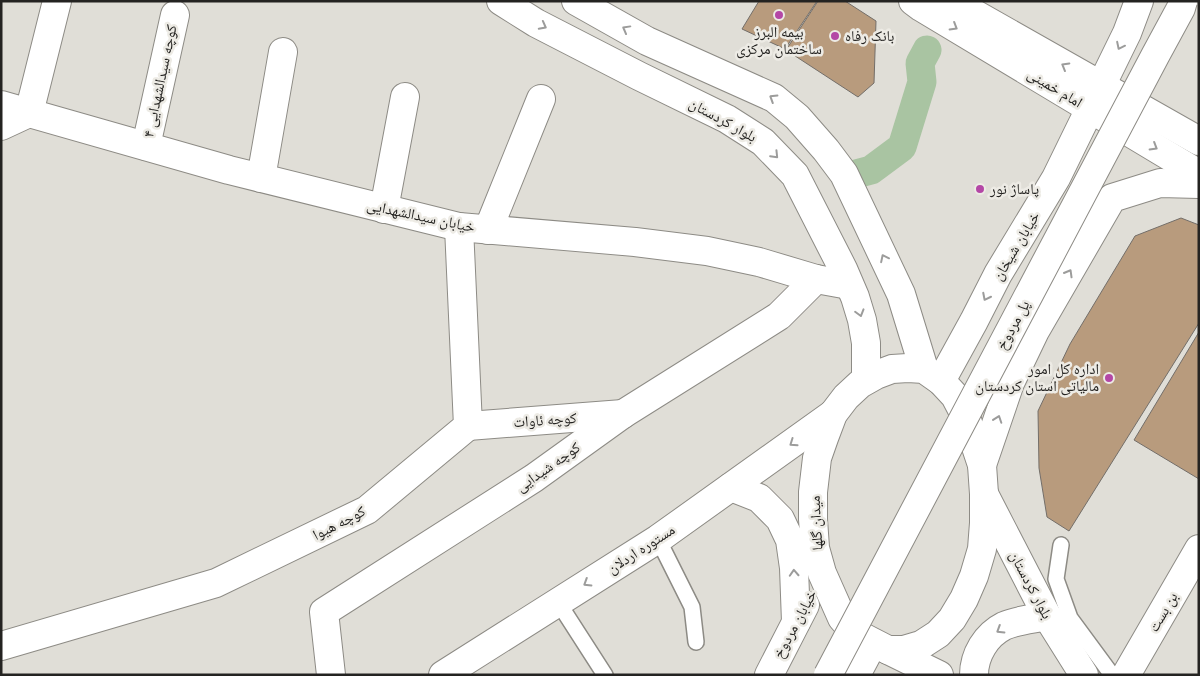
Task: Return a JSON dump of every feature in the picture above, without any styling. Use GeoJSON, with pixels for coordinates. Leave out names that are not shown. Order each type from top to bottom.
{"type":"FeatureCollection","features":[{"type":"Feature","properties":{"kind":"main road"},"geometry":{"type":"LineString","coordinates":[[1,126],[29,113],[57,1]]}},
{"type":"Feature","properties":{"kind":"main road","name":"بلوار کردستان"},"geometry":{"type":"LineString","coordinates":[[501,1],[536,23],[630,72],[727,119],[763,142],[795,176],[840,262],[855,297],[862,320],[866,343],[866,380]]}},
{"type":"Feature","properties":{"kind":"main road"},"geometry":{"type":"LineString","coordinates":[[576,1],[647,40],[774,98],[797,117],[844,174],[901,294],[932,375],[955,396],[966,417],[982,465],[984,494],[982,549],[974,576],[964,599],[952,619],[938,634],[921,645],[904,650],[881,647]]}},
{"type":"Feature","properties":{"kind":"main road","name":"امام خمینی"},"geometry":{"type":"LineString","coordinates":[[913,1],[921,7],[1096,97],[1199,141]]}},
{"type":"Feature","properties":{"kind":"main road","name":"امام خمینی"},"geometry":{"type":"LineString","coordinates":[[952,1],[1096,97],[1199,174]]}},
{"type":"Feature","properties":{"kind":"main road","name":"خیابان شیخان"},"geometry":{"type":"LineString","coordinates":[[932,375],[974,321],[998,274],[1056,178],[1127,33],[1140,1]]}},
{"type":"Feature","properties":{"kind":"main road","name":"پل مردوخ"},"geometry":{"type":"LineString","coordinates":[[828,675],[1183,1]]}},
{"type":"Feature","properties":{"kind":"main road","name":"کوچه سیدالشهدایی ۴"},"geometry":{"type":"LineString","coordinates":[[146,146],[175,15]]}},
{"type":"Feature","properties":{"kind":"main road"},"geometry":{"type":"LineString","coordinates":[[262,178],[283,52]]}},
{"type":"Feature","properties":{"kind":"main road"},"geometry":{"type":"LineString","coordinates":[[384,209],[405,97]]}},
{"type":"Feature","properties":{"kind":"main road"},"geometry":{"type":"LineString","coordinates":[[488,230],[541,99]]}},
{"type":"Feature","properties":{"kind":"main road","name":"خیابان سیدالشهدایی"},"geometry":{"type":"LineString","coordinates":[[1,105],[262,178],[459,227],[635,242],[706,251],[759,262],[816,279],[849,285]]}},
{"type":"Feature","properties":{"kind":"main road"},"geometry":{"type":"LineString","coordinates":[[982,465],[1010,383],[1035,331],[1112,198],[1160,183],[1199,184]]}},
{"type":"Feature","properties":{"kind":"main road"},"geometry":{"type":"LineString","coordinates":[[459,227],[468,426]]}},
{"type":"Feature","properties":{"kind":"main road","name":"کوچه شیدایی"},"geometry":{"type":"LineString","coordinates":[[331,675],[324,612],[534,478],[623,414],[779,316],[816,279]]}},
{"type":"Feature","properties":{"kind":"main road","name":"میدان گلها"},"geometry":{"type":"LineString","coordinates":[[881,647],[856,634],[842,618],[822,573],[815,548],[813,519],[813,492],[817,458],[833,414],[860,384],[892,369],[908,368],[932,375]]}},
{"type":"Feature","properties":{"kind":"main road","name":"کوچه ئاوات"},"geometry":{"type":"LineString","coordinates":[[468,426],[623,414]]}},
{"type":"Feature","properties":{"kind":"main road","name":"مستوره اردلان"},"geometry":{"type":"LineString","coordinates":[[443,675],[658,538],[833,414]]}},
{"type":"Feature","properties":{"kind":"main road","name":"کوچه هیوا"},"geometry":{"type":"LineString","coordinates":[[1,646],[216,584],[367,510],[468,426]]}},
{"type":"Feature","properties":{"kind":"main road"},"geometry":{"type":"LineString","coordinates":[[731,487],[759,498],[780,519],[790,540],[794,568],[796,622]]}},
{"type":"Feature","properties":{"kind":"main road","name":"بلوار کردستان"},"geometry":{"type":"LineString","coordinates":[[984,494],[1046,616],[1084,675]]}},
{"type":"Feature","properties":{"kind":"main road","name":"بن بست"},"geometry":{"type":"LineString","coordinates":[[1126,675],[1199,549]]}},
{"type":"Feature","properties":{"kind":"main road","name":"خیابان مردوخ"},"geometry":{"type":"LineString","coordinates":[[769,675],[822,573]]}},
{"type":"Feature","properties":{"kind":"main road"},"geometry":{"type":"LineString","coordinates":[[974,675],[974,668],[980,651],[990,637],[1003,627],[1019,621],[1046,616]]}},
{"type":"Feature","properties":{"kind":"main road"},"geometry":{"type":"LineString","coordinates":[[856,675],[881,647]]}},
{"type":"Feature","properties":{"kind":"main road"},"geometry":{"type":"LineString","coordinates":[[881,647],[939,675]]}},
{"type":"Feature","properties":{"kind":"lane"},"geometry":{"type":"LineString","coordinates":[[658,538],[692,607],[696,642]]}},
{"type":"Feature","properties":{"kind":"lane"},"geometry":{"type":"LineString","coordinates":[[1061,545],[1056,579],[1070,618],[1112,675]]}},
{"type":"Feature","properties":{"kind":"lane"},"geometry":{"type":"LineString","coordinates":[[558,602],[606,675]]}},
{"type":"Feature","properties":{"kind":"building","name":"بیمه البرز ساختمان مرکزی"},"geometry":{"type":"Polygon","coordinates":[[[759,1],[817,1],[785,49],[742,29],[759,1]]]}},
{"type":"Feature","properties":{"kind":"building","name":"بانک رفاه"},"geometry":{"type":"Polygon","coordinates":[[[818,1],[845,1],[876,21],[874,83],[858,97],[786,50],[818,1]]]}},
{"type":"Feature","properties":{"kind":"building","name":"اداره کل امور مالیاتی استان کردستان"},"geometry":{"type":"Polygon","coordinates":[[[1181,218],[1199,225],[1199,323],[1069,531],[1047,517],[1039,468],[1038,411],[1070,344],[1135,236],[1181,218]]]}},
{"type":"Feature","properties":{"kind":"building"},"geometry":{"type":"Polygon","coordinates":[[[1199,332],[1199,479],[1134,440],[1199,332]]]}},
{"type":"Feature","properties":{"kind":"waterway"},"geometry":{"type":"LineString","coordinates":[[856,174],[871,170],[902,147],[922,82],[920,63],[927,50]]}},
{"type":"Feature","properties":{"kind":"place","name":"بیمه البرز ساختمان مرکزی"},"geometry":{"type":"Point","coordinates":[779,15]}},
{"type":"Feature","properties":{"kind":"place","name":"بانک رفاه"},"geometry":{"type":"Point","coordinates":[835,36]}},
{"type":"Feature","properties":{"kind":"place","name":"پاساژ نور"},"geometry":{"type":"Point","coordinates":[980,189]}},
{"type":"Feature","properties":{"kind":"place","name":"اداره کل امور مالیاتی استان کردستان"},"geometry":{"type":"Point","coordinates":[1109,378]}}]}
